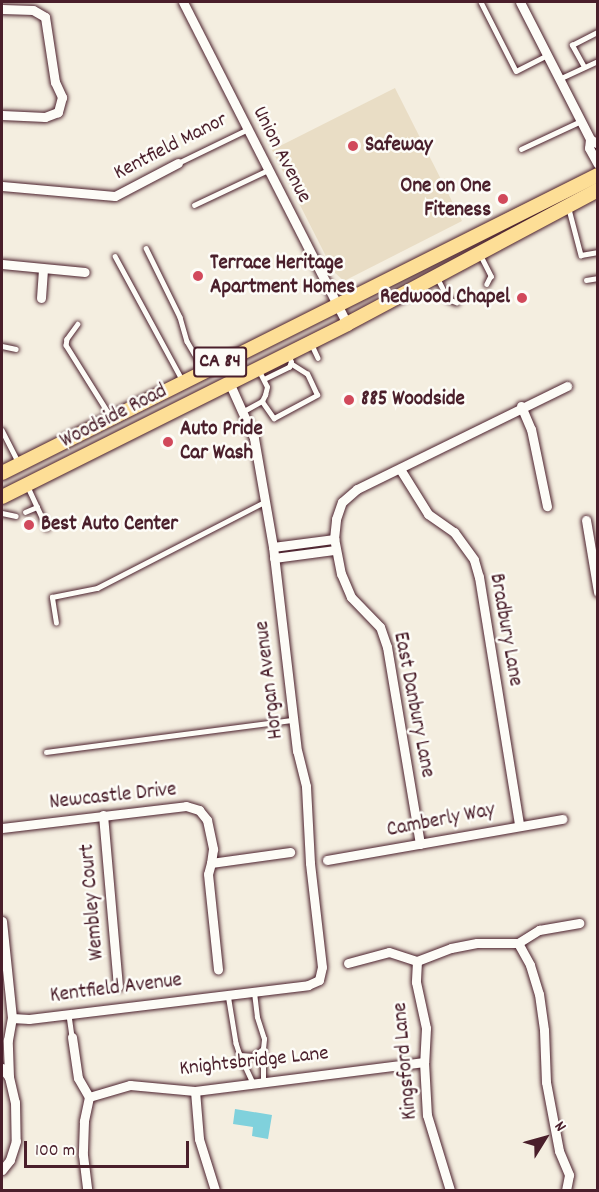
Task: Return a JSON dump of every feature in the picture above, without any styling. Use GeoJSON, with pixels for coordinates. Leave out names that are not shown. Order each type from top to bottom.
{"type":"FeatureCollection","features":[{"type":"Feature","properties":{"kind":"main road","name":"Woodside Road"},"geometry":{"type":"LineString","coordinates":[[2,473],[597,175]]}},
{"type":"Feature","properties":{"kind":"main road","name":"Woodside Road"},"geometry":{"type":"LineString","coordinates":[[2,497],[229,382],[261,374],[290,359],[310,342],[597,190]]}},
{"type":"Feature","properties":{"kind":"street","name":"Union Avenue"},"geometry":{"type":"LineString","coordinates":[[183,2],[347,324]]}},
{"type":"Feature","properties":{"kind":"street"},"geometry":{"type":"LineString","coordinates":[[520,2],[581,121],[594,141],[590,148],[597,164]]}},
{"type":"Feature","properties":{"kind":"street"},"geometry":{"type":"LineString","coordinates":[[2,9],[33,10],[45,17],[55,82],[62,97],[58,112],[45,117],[2,115]]}},
{"type":"Feature","properties":{"kind":"street","name":"Kentfield Manor"},"geometry":{"type":"LineString","coordinates":[[2,186],[115,196],[178,163]]}},
{"type":"Feature","properties":{"kind":"street"},"geometry":{"type":"LineString","coordinates":[[2,264],[85,272]]}},
{"type":"Feature","properties":{"kind":"street"},"geometry":{"type":"LineString","coordinates":[[41,298],[43,269]]}},
{"type":"Feature","properties":{"kind":"street","name":"Horgan Avenue"},"geometry":{"type":"LineString","coordinates":[[229,382],[254,438],[273,547],[297,751],[306,786],[310,863],[322,967],[319,980]]}},
{"type":"Feature","properties":{"kind":"street","name":"East Danbury Lane"},"geometry":{"type":"LineString","coordinates":[[420,844],[387,647],[381,627],[351,597],[341,574],[334,539],[336,519],[342,502],[357,489],[522,406],[567,386]]}},
{"type":"Feature","properties":{"kind":"street"},"geometry":{"type":"LineString","coordinates":[[522,406],[531,429],[547,506]]}},
{"type":"Feature","properties":{"kind":"street","name":"Bradbury Lane"},"geometry":{"type":"LineString","coordinates":[[400,469],[428,514],[454,532],[474,560],[479,577],[519,825]]}},
{"type":"Feature","properties":{"kind":"street"},"geometry":{"type":"LineString","coordinates":[[586,520],[597,587]]}},
{"type":"Feature","properties":{"kind":"street"},"geometry":{"type":"LineString","coordinates":[[273,547],[334,539]]}},
{"type":"Feature","properties":{"kind":"street"},"geometry":{"type":"LineString","coordinates":[[274,558],[335,550]]}},
{"type":"Feature","properties":{"kind":"street","name":"Newcastle Drive"},"geometry":{"type":"LineString","coordinates":[[2,828],[186,806],[199,810],[207,820],[213,849],[208,874],[218,969]]}},
{"type":"Feature","properties":{"kind":"street","name":"Wembley Court"},"geometry":{"type":"LineString","coordinates":[[103,815],[118,986]]}},
{"type":"Feature","properties":{"kind":"street","name":"Camberly Way"},"geometry":{"type":"LineString","coordinates":[[327,860],[562,819]]}},
{"type":"Feature","properties":{"kind":"street"},"geometry":{"type":"LineString","coordinates":[[211,863],[290,852]]}},
{"type":"Feature","properties":{"kind":"street"},"geometry":{"type":"LineString","coordinates":[[2,921],[12,1018],[8,1040],[9,1077],[15,1102],[16,1141],[10,1160],[2,1170]]}},
{"type":"Feature","properties":{"kind":"street"},"geometry":{"type":"LineString","coordinates":[[348,963],[389,952],[417,961],[451,948],[477,943],[518,943],[539,930],[579,924]]}},
{"type":"Feature","properties":{"kind":"street"},"geometry":{"type":"LineString","coordinates":[[518,943],[530,965],[539,994],[544,1030],[546,1082],[559,1151],[569,1175],[566,1191]]}},
{"type":"Feature","properties":{"kind":"street","name":"Kingsford Lane"},"geometry":{"type":"LineString","coordinates":[[417,961],[416,982],[426,1028],[424,1062],[427,1115],[450,1191]]}},
{"type":"Feature","properties":{"kind":"street","name":"Kentfield Avenue"},"geometry":{"type":"LineString","coordinates":[[12,1018],[29,1019],[69,1012],[308,986],[319,980]]}},
{"type":"Feature","properties":{"kind":"street"},"geometry":{"type":"LineString","coordinates":[[72,1037],[78,1078],[89,1097],[84,1121],[83,1155],[87,1191]]}},
{"type":"Feature","properties":{"kind":"street","name":"Knightsbridge Lane"},"geometry":{"type":"LineString","coordinates":[[89,1097],[130,1085],[195,1091],[424,1062]]}},
{"type":"Feature","properties":{"kind":"street"},"geometry":{"type":"LineString","coordinates":[[2,1068],[9,1077]]}},
{"type":"Feature","properties":{"kind":"street"},"geometry":{"type":"LineString","coordinates":[[195,1091],[199,1139],[215,1191]]}},
{"type":"Feature","properties":{"kind":"lane"},"geometry":{"type":"LineString","coordinates":[[481,2],[516,71],[547,55]]}},
{"type":"Feature","properties":{"kind":"lane"},"geometry":{"type":"LineString","coordinates":[[584,67],[572,45],[597,32]]}},
{"type":"Feature","properties":{"kind":"lane"},"geometry":{"type":"LineString","coordinates":[[559,79],[597,61]]}},
{"type":"Feature","properties":{"kind":"lane"},"geometry":{"type":"LineString","coordinates":[[521,149],[581,121]]}},
{"type":"Feature","properties":{"kind":"lane","name":"Kentfield Manor"},"geometry":{"type":"LineString","coordinates":[[178,163],[248,129]]}},
{"type":"Feature","properties":{"kind":"lane"},"geometry":{"type":"LineString","coordinates":[[194,205],[268,170]]}},
{"type":"Feature","properties":{"kind":"lane"},"geometry":{"type":"LineString","coordinates":[[568,206],[580,255],[597,252]]}},
{"type":"Feature","properties":{"kind":"lane"},"geometry":{"type":"LineString","coordinates":[[146,248],[180,317],[187,341],[204,370]]}},
{"type":"Feature","properties":{"kind":"lane"},"geometry":{"type":"LineString","coordinates":[[480,253],[491,276],[488,284]]}},
{"type":"Feature","properties":{"kind":"lane"},"geometry":{"type":"LineString","coordinates":[[115,256],[183,381]]}},
{"type":"Feature","properties":{"kind":"lane"},"geometry":{"type":"LineString","coordinates":[[436,277],[448,299],[456,302]]}},
{"type":"Feature","properties":{"kind":"lane"},"geometry":{"type":"LineString","coordinates":[[586,280],[597,278]]}},
{"type":"Feature","properties":{"kind":"lane"},"geometry":{"type":"LineString","coordinates":[[78,324],[67,339],[66,345],[111,417]]}},
{"type":"Feature","properties":{"kind":"lane"},"geometry":{"type":"LineString","coordinates":[[310,342],[318,358]]}},
{"type":"Feature","properties":{"kind":"lane"},"geometry":{"type":"LineString","coordinates":[[2,346],[16,349]]}},
{"type":"Feature","properties":{"kind":"lane"},"geometry":{"type":"LineString","coordinates":[[262,401],[270,416],[274,418],[316,397],[307,374],[290,359]]}},
{"type":"Feature","properties":{"kind":"lane"},"geometry":{"type":"LineString","coordinates":[[242,412],[262,401],[267,387],[261,374]]}},
{"type":"Feature","properties":{"kind":"lane"},"geometry":{"type":"LineString","coordinates":[[2,430],[19,464]]}},
{"type":"Feature","properties":{"kind":"lane"},"geometry":{"type":"LineString","coordinates":[[27,485],[47,528]]}},
{"type":"Feature","properties":{"kind":"lane"},"geometry":{"type":"LineString","coordinates":[[56,623],[52,597],[97,588],[266,501]]}},
{"type":"Feature","properties":{"kind":"lane"},"geometry":{"type":"LineString","coordinates":[[26,512],[37,507]]}},
{"type":"Feature","properties":{"kind":"lane"},"geometry":{"type":"LineString","coordinates":[[2,513],[16,516]]}},
{"type":"Feature","properties":{"kind":"lane"},"geometry":{"type":"LineString","coordinates":[[46,752],[293,720]]}},
{"type":"Feature","properties":{"kind":"lane"},"geometry":{"type":"LineString","coordinates":[[254,991],[257,1017],[264,1038],[263,1081]]}},
{"type":"Feature","properties":{"kind":"lane"},"geometry":{"type":"LineString","coordinates":[[228,994],[236,1043],[253,1084]]}},
{"type":"Feature","properties":{"kind":"lane"},"geometry":{"type":"LineString","coordinates":[[69,1012],[72,1037]]}},
{"type":"Feature","properties":{"kind":"lane"},"geometry":{"type":"LineString","coordinates":[[240,1055],[253,1056],[263,1049]]}},
{"type":"Feature","properties":{"kind":"shaded area"},"geometry":{"type":"Polygon","coordinates":[[[395,88],[462,221],[344,281],[334,272],[272,150],[395,88]]]}},
{"type":"Feature","properties":{"kind":"water"},"geometry":{"type":"Polygon","coordinates":[[[235,1109],[272,1115],[268,1139],[252,1136],[253,1127],[233,1124],[235,1109]]]}},
{"type":"Feature","properties":{"kind":"place","name":"Safeway"},"geometry":{"type":"Point","coordinates":[353,146]}},
{"type":"Feature","properties":{"kind":"place","name":"One on One Fiteness"},"geometry":{"type":"Point","coordinates":[503,199]}},
{"type":"Feature","properties":{"kind":"place","name":"Terrace Heritage Apartment Homes"},"geometry":{"type":"Point","coordinates":[198,276]}},
{"type":"Feature","properties":{"kind":"place","name":"Redwood Chapel"},"geometry":{"type":"Point","coordinates":[522,298]}},
{"type":"Feature","properties":{"kind":"place","name":"885 Woodside"},"geometry":{"type":"Point","coordinates":[349,400]}},
{"type":"Feature","properties":{"kind":"place","name":"Auto Pride Car Wash"},"geometry":{"type":"Point","coordinates":[168,442]}},
{"type":"Feature","properties":{"kind":"place","name":"Best Auto Center"},"geometry":{"type":"Point","coordinates":[29,525]}}]}
